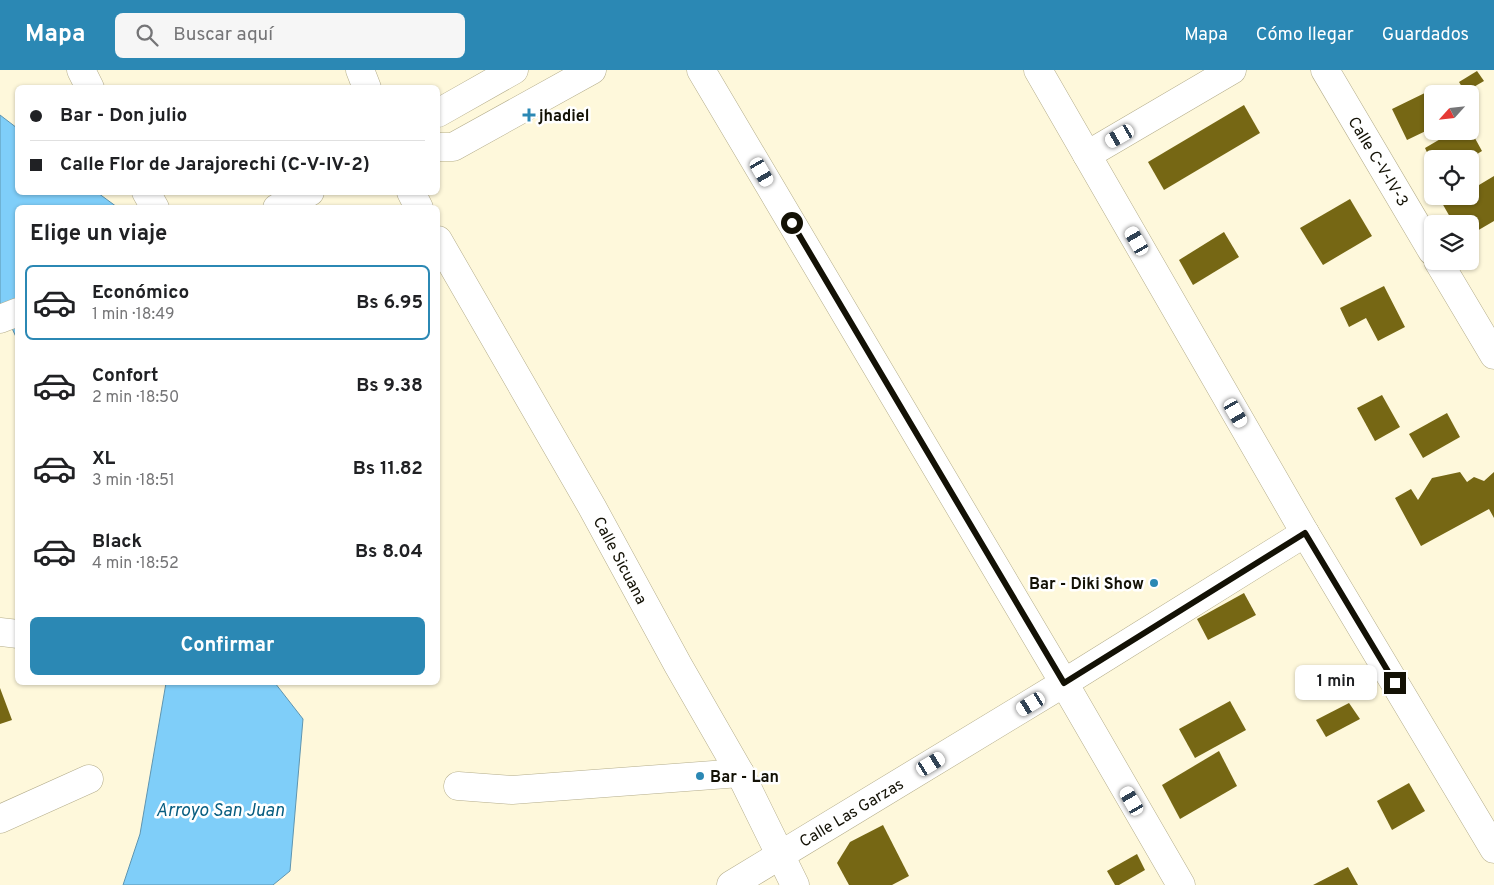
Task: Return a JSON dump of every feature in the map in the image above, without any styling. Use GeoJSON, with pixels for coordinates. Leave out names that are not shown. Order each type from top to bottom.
{"type":"FeatureCollection","features":[{"type":"Feature","properties":{"kind":"street"},"geometry":{"type":"LineString","coordinates":[[81,70],[88,85]]}},
{"type":"Feature","properties":{"kind":"street"},"geometry":{"type":"LineString","coordinates":[[360,70],[366,85]]}},
{"type":"Feature","properties":{"kind":"street"},"geometry":{"type":"LineString","coordinates":[[440,112],[514,70]]}},
{"type":"Feature","properties":{"kind":"street"},"geometry":{"type":"LineString","coordinates":[[440,147],[453,147],[592,70]]}},
{"type":"Feature","properties":{"kind":"street"},"geometry":{"type":"LineString","coordinates":[[701,70],[1064,683],[1181,885]]}},
{"type":"Feature","properties":{"kind":"street"},"geometry":{"type":"LineString","coordinates":[[1038,70],[1305,533],[1494,849]]}},
{"type":"Feature","properties":{"kind":"street"},"geometry":{"type":"LineString","coordinates":[[1087,155],[1232,70]]}},
{"type":"Feature","properties":{"kind":"street","name":"Calle C-V-IV-3"},"geometry":{"type":"LineString","coordinates":[[1325,70],[1424,237]]}},
{"type":"Feature","properties":{"kind":"street"},"geometry":{"type":"LineString","coordinates":[[283,205],[304,195]]}},
{"type":"Feature","properties":{"kind":"street","name":"Calle Sicuana"},"geometry":{"type":"LineString","coordinates":[[440,243],[592,507],[678,666],[740,773],[795,885]]}},
{"type":"Feature","properties":{"kind":"street"},"geometry":{"type":"LineString","coordinates":[[1443,270],[1494,355]]}},
{"type":"Feature","properties":{"kind":"street"},"geometry":{"type":"LineString","coordinates":[[0,319],[15,313]]}},
{"type":"Feature","properties":{"kind":"street","name":"Calle Las Garzas"},"geometry":{"type":"LineString","coordinates":[[731,885],[1064,683],[1305,533]]}},
{"type":"Feature","properties":{"kind":"street"},"geometry":{"type":"LineString","coordinates":[[0,632],[15,634]]}},
{"type":"Feature","properties":{"kind":"street"},"geometry":{"type":"LineString","coordinates":[[458,786],[512,790],[740,773]]}},
{"type":"Feature","properties":{"kind":"street"},"geometry":{"type":"LineString","coordinates":[[0,819],[89,779]]}},
{"type":"Feature","properties":{"kind":"water"},"geometry":{"type":"Polygon","coordinates":[[[0,115],[15,126],[15,195],[101,195],[114,205],[15,205],[15,335],[0,303],[0,115]]]}},
{"type":"Feature","properties":{"kind":"water","name":"Arroyo San Juan"},"geometry":{"type":"Polygon","coordinates":[[[166,685],[277,685],[303,719],[290,871],[273,885],[123,885],[140,834],[166,685]]]}},
{"type":"Feature","properties":{"kind":"building"},"geometry":{"type":"Polygon","coordinates":[[[1477,71],[1484,81],[1477,85],[1461,85],[1459,82],[1477,71]]]}},
{"type":"Feature","properties":{"kind":"building"},"geometry":{"type":"Polygon","coordinates":[[[1424,93],[1424,132],[1407,140],[1392,109],[1424,93]]]}},
{"type":"Feature","properties":{"kind":"building"},"geometry":{"type":"Polygon","coordinates":[[[1244,105],[1260,133],[1164,190],[1148,162],[1244,105]]]}},
{"type":"Feature","properties":{"kind":"building"},"geometry":{"type":"Polygon","coordinates":[[[1439,140],[1476,140],[1482,151],[1479,153],[1479,150],[1426,150],[1425,148],[1439,140]]]}},
{"type":"Feature","properties":{"kind":"building"},"geometry":{"type":"Polygon","coordinates":[[[1494,176],[1494,221],[1479,230],[1479,215],[1449,215],[1443,205],[1479,205],[1479,185],[1494,176]]]}},
{"type":"Feature","properties":{"kind":"building"},"geometry":{"type":"Polygon","coordinates":[[[1350,199],[1372,236],[1323,265],[1300,228],[1350,199]]]}},
{"type":"Feature","properties":{"kind":"building"},"geometry":{"type":"Polygon","coordinates":[[[1224,232],[1239,257],[1193,285],[1179,260],[1224,232]]]}},
{"type":"Feature","properties":{"kind":"building"},"geometry":{"type":"Polygon","coordinates":[[[1384,286],[1405,327],[1378,341],[1366,318],[1349,327],[1340,308],[1384,286]]]}},
{"type":"Feature","properties":{"kind":"building"},"geometry":{"type":"Polygon","coordinates":[[[1382,395],[1400,427],[1375,441],[1357,408],[1382,395]]]}},
{"type":"Feature","properties":{"kind":"building"},"geometry":{"type":"Polygon","coordinates":[[[1447,413],[1460,437],[1423,458],[1409,434],[1447,413]]]}},
{"type":"Feature","properties":{"kind":"building"},"geometry":{"type":"Polygon","coordinates":[[[1460,472],[1467,482],[1474,477],[1484,481],[1494,472],[1494,518],[1489,509],[1421,546],[1395,498],[1411,489],[1418,500],[1432,478],[1460,472]]]}},
{"type":"Feature","properties":{"kind":"building"},"geometry":{"type":"Polygon","coordinates":[[[1244,593],[1256,615],[1208,640],[1197,619],[1244,593]]]}},
{"type":"Feature","properties":{"kind":"building"},"geometry":{"type":"Polygon","coordinates":[[[0,688],[12,720],[0,724],[0,688]]]}},
{"type":"Feature","properties":{"kind":"building"},"geometry":{"type":"Polygon","coordinates":[[[1230,701],[1246,730],[1195,758],[1179,729],[1230,701]]]}},
{"type":"Feature","properties":{"kind":"building"},"geometry":{"type":"Polygon","coordinates":[[[1349,703],[1360,719],[1326,737],[1316,720],[1349,703]]]}},
{"type":"Feature","properties":{"kind":"building"},"geometry":{"type":"Polygon","coordinates":[[[1219,751],[1237,786],[1180,819],[1162,785],[1219,751]]]}},
{"type":"Feature","properties":{"kind":"building"},"geometry":{"type":"Polygon","coordinates":[[[1409,783],[1425,811],[1392,830],[1377,801],[1409,783]]]}},
{"type":"Feature","properties":{"kind":"building"},"geometry":{"type":"Polygon","coordinates":[[[883,825],[909,876],[892,885],[849,885],[837,863],[850,842],[883,825]]]}},
{"type":"Feature","properties":{"kind":"building"},"geometry":{"type":"Polygon","coordinates":[[[1137,854],[1145,870],[1119,885],[1115,885],[1107,871],[1137,854]]]}},
{"type":"Feature","properties":{"kind":"building"},"geometry":{"type":"Polygon","coordinates":[[[1348,867],[1358,885],[1313,885],[1348,867]]]}},
{"type":"Feature","properties":{"kind":"place","name":"jhadiel"},"geometry":{"type":"Point","coordinates":[529,115]}},
{"type":"Feature","properties":{"kind":"place","name":"Bar - Diki Show"},"geometry":{"type":"Point","coordinates":[1154,583]}},
{"type":"Feature","properties":{"kind":"place","name":"Bar - Lan"},"geometry":{"type":"Point","coordinates":[700,776]}},
{"type":"Feature","properties":{"kind":"route"},"geometry":{"type":"LineString","coordinates":[[792,223],[1064,683],[1305,533],[1395,683]]}}]}
